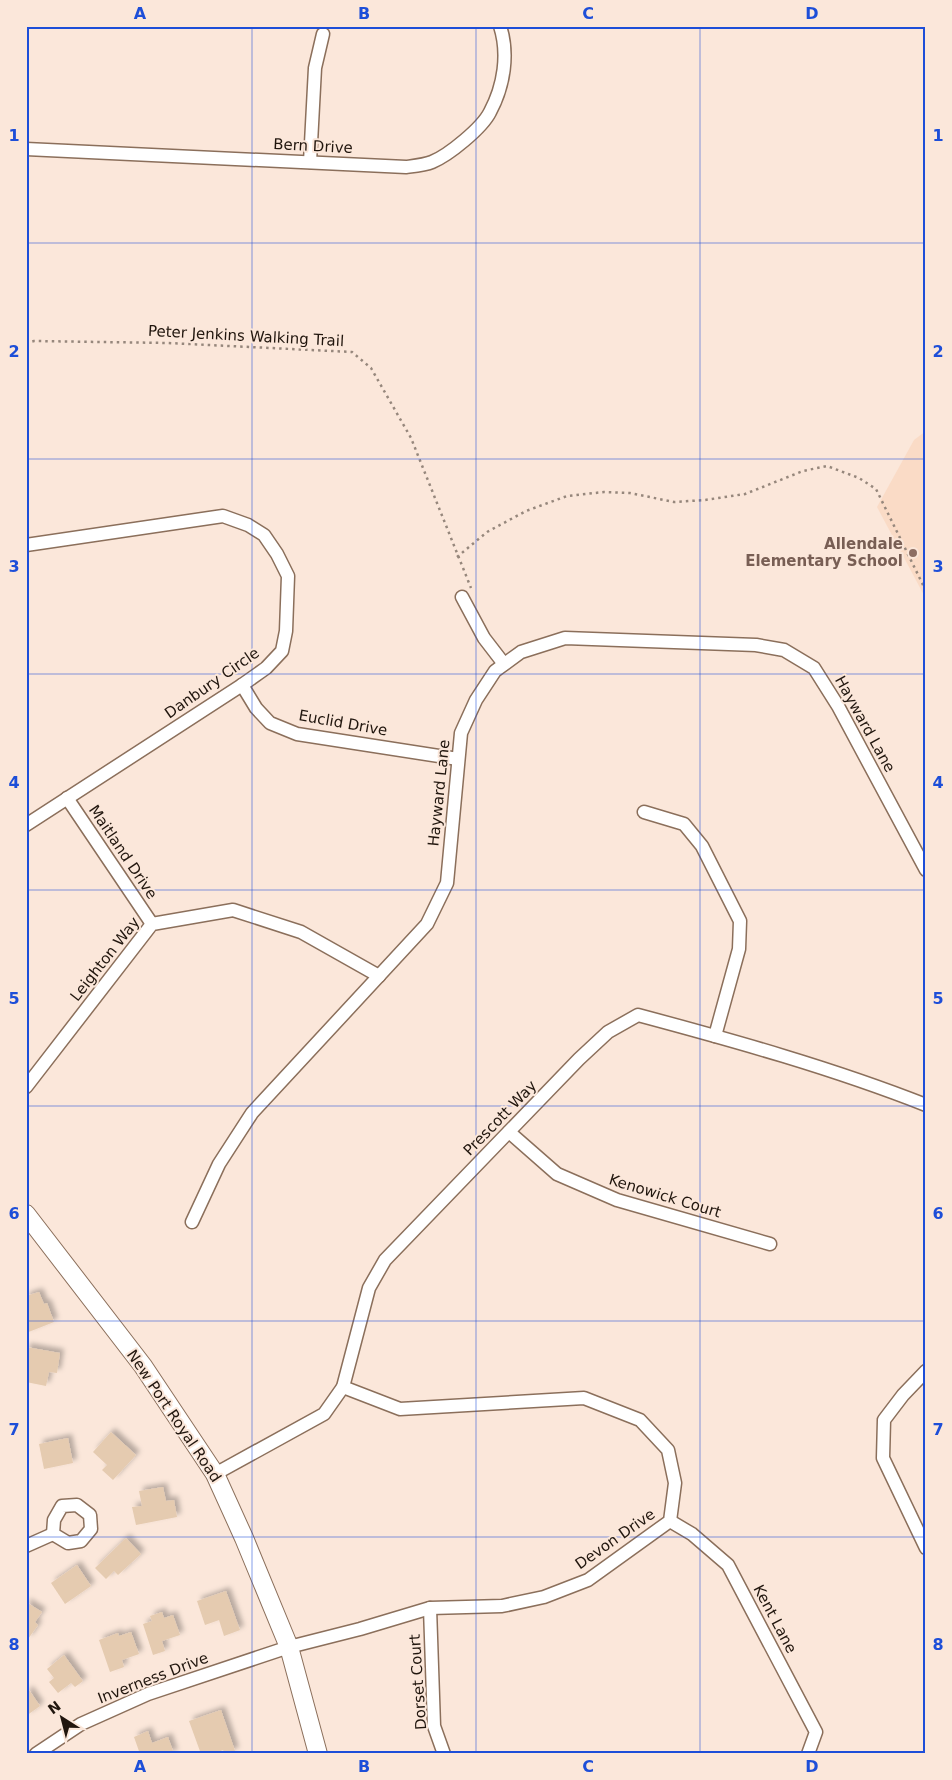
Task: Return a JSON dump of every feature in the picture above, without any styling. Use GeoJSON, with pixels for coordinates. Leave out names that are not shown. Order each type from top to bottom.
{"type":"FeatureCollection","features":[{"type":"Feature","properties":{"kind":"street","name":"Bern Drive"},"geometry":{"type":"LineString","coordinates":[[26,149],[406,167],[432,163],[453,150],[490,114],[500,89],[504,67],[504,39],[500,26]]}},
{"type":"Feature","properties":{"kind":"street"},"geometry":{"type":"LineString","coordinates":[[310,162],[315,68],[323,34]]}},
{"type":"Feature","properties":{"kind":"street","name":"Danbury Circle"},"geometry":{"type":"LineString","coordinates":[[26,545],[222,516],[248,526],[264,535],[277,554],[288,576],[286,631],[282,651],[266,668],[26,825]]}},
{"type":"Feature","properties":{"kind":"street"},"geometry":{"type":"LineString","coordinates":[[467,594],[484,638],[504,664]]}},
{"type":"Feature","properties":{"kind":"street","name":"Hayward Lane"},"geometry":{"type":"LineString","coordinates":[[192,1222],[219,1164],[252,1113],[427,924],[447,883],[461,733],[476,700],[495,671],[520,652],[566,638],[756,646],[784,650],[814,668],[838,706],[926,870]]}},
{"type":"Feature","properties":{"kind":"street","name":"Euclid Drive"},"geometry":{"type":"LineString","coordinates":[[242,685],[256,708],[270,723],[298,734],[458,759]]}},
{"type":"Feature","properties":{"kind":"street","name":"Maitland Drive"},"geometry":{"type":"LineString","coordinates":[[67,798],[152,924]]}},
{"type":"Feature","properties":{"kind":"street"},"geometry":{"type":"LineString","coordinates":[[644,812],[684,824],[702,846],[740,921],[739,949],[715,1036]]}},
{"type":"Feature","properties":{"kind":"street","name":"Leighton Way"},"geometry":{"type":"LineString","coordinates":[[26,1087],[152,924],[233,910],[301,932],[379,976]]}},
{"type":"Feature","properties":{"kind":"street","name":"Prescott Way"},"geometry":{"type":"LineString","coordinates":[[215,1474],[324,1414],[342,1387],[369,1288],[385,1260],[608,1032],[638,1015],[804,1062],[926,1105]]}},
{"type":"Feature","properties":{"kind":"street","name":"Kenowick Court"},"geometry":{"type":"LineString","coordinates":[[509,1132],[557,1174],[617,1200],[770,1244]]}},
{"type":"Feature","properties":{"kind":"street","name":"New Port Royal Road"},"geometry":{"type":"LineString","coordinates":[[26,1214],[143,1366],[215,1474],[244,1538],[289,1648],[318,1754]]}},
{"type":"Feature","properties":{"kind":"street"},"geometry":{"type":"LineString","coordinates":[[926,1371],[903,1395],[884,1420],[883,1458],[926,1548]]}},
{"type":"Feature","properties":{"kind":"street","name":"Devon Drive"},"geometry":{"type":"LineString","coordinates":[[289,1648],[430,1608],[502,1606],[544,1597],[588,1580],[670,1521],[675,1484],[668,1450],[640,1420],[584,1398],[400,1409],[342,1387]]}},
{"type":"Feature","properties":{"kind":"street","name":"Kent Lane"},"geometry":{"type":"LineString","coordinates":[[670,1521],[692,1534],[728,1566],[816,1732],[808,1754]]}},
{"type":"Feature","properties":{"kind":"street"},"geometry":{"type":"LineString","coordinates":[[26,1546],[53,1534]]}},
{"type":"Feature","properties":{"kind":"street","name":"Dorset Court"},"geometry":{"type":"LineString","coordinates":[[430,1608],[434,1726],[444,1754]]}},
{"type":"Feature","properties":{"kind":"street","name":"Inverness Drive"},"geometry":{"type":"LineString","coordinates":[[36,1754],[81,1724],[148,1694],[289,1648]]}},
{"type":"Feature","properties":{"kind":"path","name":"Peter Jenkins Walking Trail"},"geometry":{"type":"LineString","coordinates":[[26,343],[34,341],[168,343],[352,352],[371,368],[411,438],[457,557],[467,594]]}},
{"type":"Feature","properties":{"kind":"path"},"geometry":{"type":"LineString","coordinates":[[457,557],[487,532],[526,511],[567,496],[604,492],[630,493],[674,502],[705,500],[745,494],[803,471],[827,466],[859,478],[876,489],[926,591]]}},
{"type":"Feature","properties":{"kind":"shaded area","name":"Allendale Elementary School"},"geometry":{"type":"Polygon","coordinates":[[[926,431],[926,599],[877,507],[914,440],[926,431]]]}},
{"type":"Feature","properties":{"kind":"building"},"geometry":{"type":"Polygon","coordinates":[[[39,1292],[44,1304],[47,1303],[54,1322],[26,1333],[26,1296],[39,1292]]]}},
{"type":"Feature","properties":{"kind":"building"},"geometry":{"type":"Polygon","coordinates":[[[26,1347],[60,1353],[57,1373],[49,1372],[46,1386],[26,1382],[26,1347]]]}},
{"type":"Feature","properties":{"kind":"building"},"geometry":{"type":"Polygon","coordinates":[[[111,1432],[136,1455],[113,1480],[102,1470],[107,1465],[93,1452],[111,1432]]]}},
{"type":"Feature","properties":{"kind":"building"},"geometry":{"type":"Polygon","coordinates":[[[68,1438],[73,1463],[44,1469],[39,1444],[68,1438]]]}},
{"type":"Feature","properties":{"kind":"building"},"geometry":{"type":"Polygon","coordinates":[[[163,1487],[166,1501],[174,1500],[177,1517],[136,1525],[132,1507],[142,1506],[139,1491],[163,1487]]]}},
{"type":"Feature","properties":{"kind":"building"},"geometry":{"type":"Polygon","coordinates":[[[126,1538],[141,1554],[118,1575],[114,1571],[106,1579],[95,1568],[126,1538]]]}},
{"type":"Feature","properties":{"kind":"building"},"geometry":{"type":"Polygon","coordinates":[[[77,1565],[91,1586],[65,1604],[51,1583],[77,1565]]]}},
{"type":"Feature","properties":{"kind":"building"},"geometry":{"type":"Polygon","coordinates":[[[226,1591],[240,1630],[224,1636],[219,1620],[205,1625],[197,1601],[226,1591]]]}},
{"type":"Feature","properties":{"kind":"building"},"geometry":{"type":"Polygon","coordinates":[[[26,1602],[42,1612],[35,1622],[38,1625],[28,1639],[26,1638],[26,1602]]]}},
{"type":"Feature","properties":{"kind":"building"},"geometry":{"type":"Polygon","coordinates":[[[162,1612],[164,1618],[173,1615],[180,1635],[162,1641],[165,1651],[153,1655],[143,1624],[152,1621],[150,1616],[162,1612]]]}},
{"type":"Feature","properties":{"kind":"building"},"geometry":{"type":"Polygon","coordinates":[[[131,1632],[139,1654],[122,1660],[124,1667],[110,1672],[99,1640],[118,1633],[119,1636],[131,1632]]]}},
{"type":"Feature","properties":{"kind":"building"},"geometry":{"type":"Polygon","coordinates":[[[64,1655],[83,1681],[75,1687],[71,1683],[58,1693],[49,1682],[54,1678],[47,1669],[64,1655]]]}},
{"type":"Feature","properties":{"kind":"building"},"geometry":{"type":"Polygon","coordinates":[[[29,1690],[40,1706],[26,1716],[26,1692],[29,1690]]]}},
{"type":"Feature","properties":{"kind":"building"},"geometry":{"type":"Polygon","coordinates":[[[221,1710],[235,1751],[227,1754],[223,1750],[213,1754],[201,1754],[189,1721],[221,1710]]]}},
{"type":"Feature","properties":{"kind":"building"},"geometry":{"type":"Polygon","coordinates":[[[148,1731],[152,1743],[168,1737],[174,1754],[140,1754],[134,1737],[148,1731]]]}},
{"type":"Feature","properties":{"kind":"place","name":"Allendale Elementary School"},"geometry":{"type":"Point","coordinates":[913,553]}}]}
